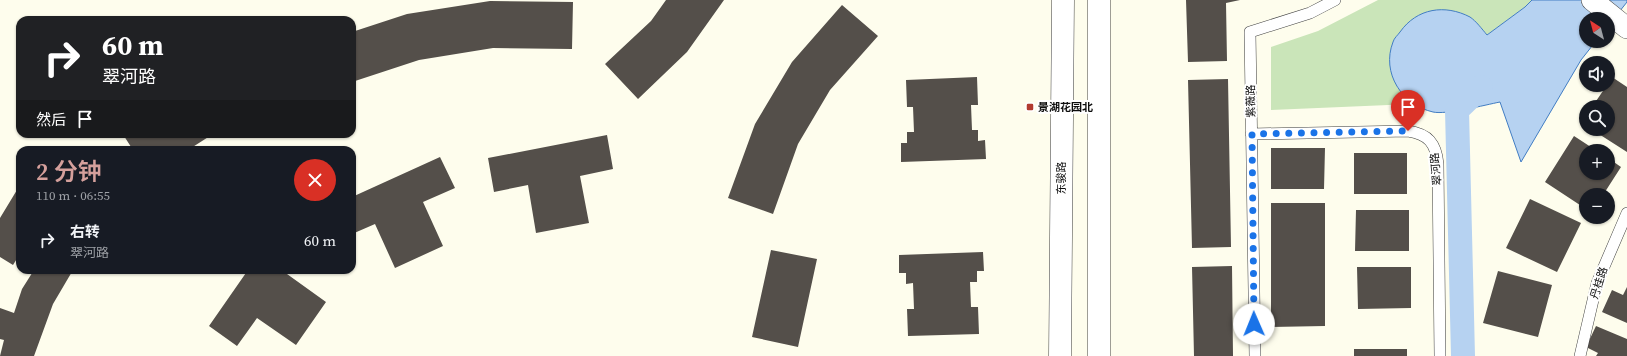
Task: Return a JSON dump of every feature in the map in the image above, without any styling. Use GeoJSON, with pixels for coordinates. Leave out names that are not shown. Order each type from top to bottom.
{"type":"FeatureCollection","features":[{"type":"Feature","properties":{"kind":"street","name":"东骏路"},"geometry":{"type":"LineString","coordinates":[[1060,356],[1062,0]]}},
{"type":"Feature","properties":{"kind":"street"},"geometry":{"type":"LineString","coordinates":[[1098,356],[1099,0]]}},
{"type":"Feature","properties":{"kind":"street"},"geometry":{"type":"LineString","coordinates":[[1592,0],[1627,28]]}},
{"type":"Feature","properties":{"kind":"lane","name":"紫薇路"},"geometry":{"type":"LineString","coordinates":[[1254,356],[1250,32],[1310,13],[1335,0]]}},
{"type":"Feature","properties":{"kind":"lane","name":"翠河路"},"geometry":{"type":"LineString","coordinates":[[1252,134],[1408,131],[1418,132],[1427,137],[1433,144],[1437,154],[1438,164],[1440,356]]}},
{"type":"Feature","properties":{"kind":"lane","name":"丹桂路"},"geometry":{"type":"LineString","coordinates":[[1580,356],[1597,283],[1627,213]]}},
{"type":"Feature","properties":{"kind":"green space"},"geometry":{"type":"Polygon","coordinates":[[[1378,0],[1532,0],[1525,7],[1487,35],[1471,18],[1397,87],[1412,104],[1271,110],[1271,47],[1318,31],[1378,0]]]}},
{"type":"Feature","properties":{"kind":"water"},"geometry":{"type":"Polygon","coordinates":[[[1532,0],[1627,0],[1615,17],[1615,12],[1579,12],[1579,48],[1590,48],[1584,56],[1579,56],[1579,63],[1521,162],[1500,102],[1439,113],[1422,108],[1404,95],[1397,86],[1392,76],[1390,54],[1396,37],[1407,24],[1423,13],[1451,10],[1461,13],[1470,17],[1487,35],[1525,7],[1532,0]]]}},
{"type":"Feature","properties":{"kind":"building"},"geometry":{"type":"Polygon","coordinates":[[[666,0],[724,0],[687,52],[638,99],[605,64],[651,21],[666,0]]]}},
{"type":"Feature","properties":{"kind":"building"},"geometry":{"type":"Polygon","coordinates":[[[1186,0],[1240,0],[1226,3],[1227,61],[1188,62],[1186,0]]]}},
{"type":"Feature","properties":{"kind":"building"},"geometry":{"type":"Polygon","coordinates":[[[490,1],[573,2],[572,49],[493,48],[419,60],[356,81],[356,31],[407,14],[490,1]]]}},
{"type":"Feature","properties":{"kind":"building"},"geometry":{"type":"Polygon","coordinates":[[[842,5],[878,36],[830,90],[798,144],[773,214],[728,198],[755,124],[792,62],[842,5]]]}},
{"type":"Feature","properties":{"kind":"building"},"geometry":{"type":"Polygon","coordinates":[[[977,77],[978,105],[971,105],[972,130],[978,130],[978,141],[985,140],[986,159],[901,162],[901,143],[907,143],[907,132],[914,132],[913,107],[907,107],[906,80],[977,77]]]}},
{"type":"Feature","properties":{"kind":"building"},"geometry":{"type":"Polygon","coordinates":[[[1228,79],[1231,247],[1192,248],[1188,80],[1228,79]]]}},
{"type":"Feature","properties":{"kind":"building"},"geometry":{"type":"Polygon","coordinates":[[[1615,79],[1627,87],[1627,152],[1602,136],[1615,136],[1615,100],[1597,100],[1602,92],[1615,92],[1615,79]]]}},
{"type":"Feature","properties":{"kind":"building"},"geometry":{"type":"Polygon","coordinates":[[[607,135],[613,169],[580,176],[589,223],[536,233],[528,185],[494,192],[488,158],[607,135]]]}},
{"type":"Feature","properties":{"kind":"building"},"geometry":{"type":"Polygon","coordinates":[[[1574,136],[1586,144],[1579,144],[1579,180],[1613,180],[1608,188],[1579,188],[1579,204],[1545,182],[1574,136]]]}},
{"type":"Feature","properties":{"kind":"building"},"geometry":{"type":"Polygon","coordinates":[[[125,138],[207,138],[194,146],[130,146],[125,138]]]}},
{"type":"Feature","properties":{"kind":"building"},"geometry":{"type":"Polygon","coordinates":[[[1271,148],[1325,148],[1324,189],[1271,189],[1271,148]]]}},
{"type":"Feature","properties":{"kind":"building"},"geometry":{"type":"Polygon","coordinates":[[[1354,153],[1407,153],[1407,194],[1354,194],[1354,153]]]}},
{"type":"Feature","properties":{"kind":"building"},"geometry":{"type":"Polygon","coordinates":[[[440,157],[455,188],[423,202],[443,246],[395,268],[375,224],[356,232],[356,195],[440,157]]]}},
{"type":"Feature","properties":{"kind":"building"},"geometry":{"type":"Polygon","coordinates":[[[1615,163],[1621,167],[1615,176],[1615,163]]]}},
{"type":"Feature","properties":{"kind":"building"},"geometry":{"type":"Polygon","coordinates":[[[16,192],[16,260],[13,265],[0,257],[0,218],[16,192]]]}},
{"type":"Feature","properties":{"kind":"building"},"geometry":{"type":"Polygon","coordinates":[[[1530,199],[1581,224],[1557,272],[1506,248],[1530,199]]]}},
{"type":"Feature","properties":{"kind":"building"},"geometry":{"type":"Polygon","coordinates":[[[1271,203],[1325,203],[1325,326],[1271,327],[1271,203]]]}},
{"type":"Feature","properties":{"kind":"building"},"geometry":{"type":"Polygon","coordinates":[[[1356,210],[1409,210],[1409,251],[1355,251],[1356,210]]]}},
{"type":"Feature","properties":{"kind":"building"},"geometry":{"type":"Polygon","coordinates":[[[771,250],[817,259],[798,347],[752,337],[771,250]]]}},
{"type":"Feature","properties":{"kind":"building"},"geometry":{"type":"Polygon","coordinates":[[[983,252],[984,271],[977,271],[977,282],[970,282],[971,307],[978,307],[979,334],[908,336],[907,309],[914,309],[913,283],[906,284],[906,273],[899,273],[899,255],[983,252]]]}},
{"type":"Feature","properties":{"kind":"building"},"geometry":{"type":"Polygon","coordinates":[[[1232,266],[1233,356],[1194,356],[1192,267],[1232,266]]]}},
{"type":"Feature","properties":{"kind":"building"},"geometry":{"type":"Polygon","coordinates":[[[1357,267],[1411,267],[1411,308],[1358,309],[1357,267]]]}},
{"type":"Feature","properties":{"kind":"building"},"geometry":{"type":"Polygon","coordinates":[[[1498,271],[1552,285],[1538,337],[1483,323],[1498,271]]]}},
{"type":"Feature","properties":{"kind":"building"},"geometry":{"type":"Polygon","coordinates":[[[31,274],[71,274],[53,304],[34,356],[0,356],[4,340],[0,339],[0,308],[14,313],[22,289],[31,274]]]}},
{"type":"Feature","properties":{"kind":"building"},"geometry":{"type":"Polygon","coordinates":[[[245,274],[287,274],[326,302],[296,345],[257,318],[237,346],[209,326],[245,274]]]}},
{"type":"Feature","properties":{"kind":"building"},"geometry":{"type":"Polygon","coordinates":[[[1627,287],[1627,323],[1602,312],[1612,290],[1623,295],[1627,287]]]}},
{"type":"Feature","properties":{"kind":"building"},"geometry":{"type":"Polygon","coordinates":[[[1596,326],[1627,339],[1627,356],[1596,356],[1598,353],[1586,347],[1596,326]]]}},
{"type":"Feature","properties":{"kind":"building"},"geometry":{"type":"Polygon","coordinates":[[[1354,349],[1407,349],[1407,356],[1354,356],[1354,349]]]}},
{"type":"Feature","properties":{"kind":"waterway"},"geometry":{"type":"LineString","coordinates":[[1463,356],[1457,110],[1481,87]]}},
{"type":"Feature","properties":{"kind":"place","name":"景湖花园北"},"geometry":{"type":"Point","coordinates":[1030,107]}},
{"type":"Feature","properties":{"kind":"route"},"geometry":{"type":"LineString","coordinates":[[1254,324],[1252,134],[1408,131]]}}]}
